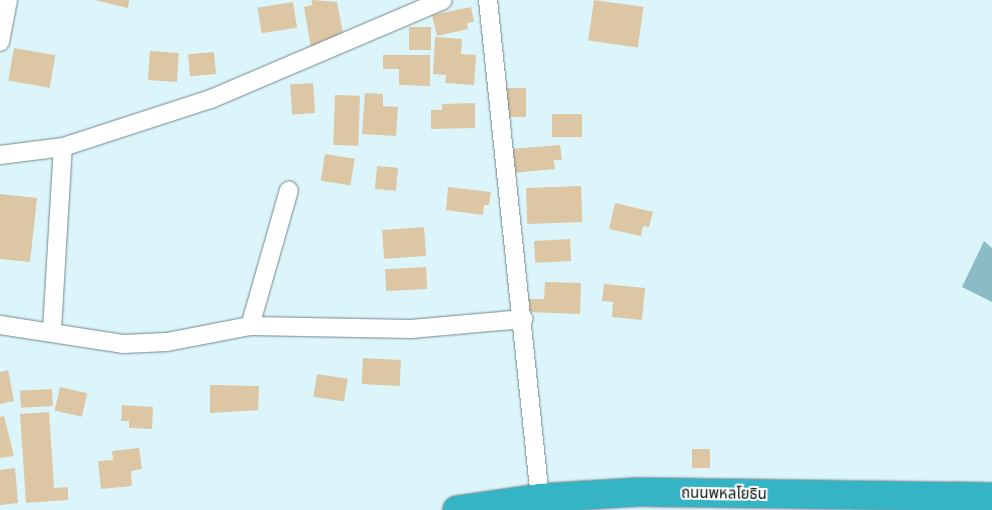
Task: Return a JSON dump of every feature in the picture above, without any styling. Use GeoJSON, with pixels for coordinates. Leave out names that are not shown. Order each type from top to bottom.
{"type":"FeatureCollection","features":[{"type":"Feature","properties":{"kind":"highway","name":"ถนนพหลโยธิน"},"geometry":{"type":"LineString","coordinates":[[457,510],[540,498],[639,492],[992,497]]}},
{"type":"Feature","properties":{"kind":"street"},"geometry":{"type":"LineString","coordinates":[[0,42],[8,0]]}},
{"type":"Feature","properties":{"kind":"street"},"geometry":{"type":"LineString","coordinates":[[0,155],[63,147],[211,100],[443,0]]}},
{"type":"Feature","properties":{"kind":"street"},"geometry":{"type":"LineString","coordinates":[[488,0],[524,319],[540,498]]}},
{"type":"Feature","properties":{"kind":"street"},"geometry":{"type":"LineString","coordinates":[[52,330],[63,147]]}},
{"type":"Feature","properties":{"kind":"street"},"geometry":{"type":"LineString","coordinates":[[250,326],[289,190]]}},
{"type":"Feature","properties":{"kind":"street"},"geometry":{"type":"LineString","coordinates":[[0,325],[52,330],[123,344],[167,342],[250,326],[412,329],[524,319]]}},
{"type":"Feature","properties":{"kind":"shaded area"},"geometry":{"type":"Polygon","coordinates":[[[984,241],[992,248],[992,302],[962,287],[984,241]]]}},
{"type":"Feature","properties":{"kind":"building"},"geometry":{"type":"Polygon","coordinates":[[[94,0],[129,0],[128,8],[94,0]]]}},
{"type":"Feature","properties":{"kind":"building"},"geometry":{"type":"Polygon","coordinates":[[[312,0],[337,2],[343,33],[337,34],[339,43],[311,48],[304,7],[312,5],[312,0]]]}},
{"type":"Feature","properties":{"kind":"building"},"geometry":{"type":"Polygon","coordinates":[[[594,0],[644,7],[638,48],[588,41],[594,0]]]}},
{"type":"Feature","properties":{"kind":"building"},"geometry":{"type":"Polygon","coordinates":[[[293,2],[297,28],[262,33],[257,8],[293,2]]]}},
{"type":"Feature","properties":{"kind":"building"},"geometry":{"type":"Polygon","coordinates":[[[471,7],[474,22],[467,23],[468,29],[437,36],[432,15],[471,7]]]}},
{"type":"Feature","properties":{"kind":"building"},"geometry":{"type":"Polygon","coordinates":[[[409,27],[431,27],[431,50],[409,50],[409,27]]]}},
{"type":"Feature","properties":{"kind":"building"},"geometry":{"type":"Polygon","coordinates":[[[435,37],[462,39],[461,54],[476,55],[474,85],[445,83],[446,75],[433,74],[435,37]]]}},
{"type":"Feature","properties":{"kind":"building"},"geometry":{"type":"Polygon","coordinates":[[[14,48],[55,55],[50,88],[8,80],[14,48]]]}},
{"type":"Feature","properties":{"kind":"building"},"geometry":{"type":"Polygon","coordinates":[[[150,51],[179,53],[177,82],[148,80],[150,51]]]}},
{"type":"Feature","properties":{"kind":"building"},"geometry":{"type":"Polygon","coordinates":[[[214,52],[216,74],[190,76],[188,54],[214,52]]]}},
{"type":"Feature","properties":{"kind":"building"},"geometry":{"type":"Polygon","coordinates":[[[383,55],[430,55],[430,86],[399,85],[399,69],[383,69],[383,55]]]}},
{"type":"Feature","properties":{"kind":"building"},"geometry":{"type":"Polygon","coordinates":[[[313,83],[315,113],[292,115],[290,85],[313,83]]]}},
{"type":"Feature","properties":{"kind":"building"},"geometry":{"type":"Polygon","coordinates":[[[505,88],[526,88],[526,117],[505,117],[505,88]]]}},
{"type":"Feature","properties":{"kind":"building"},"geometry":{"type":"Polygon","coordinates":[[[365,93],[383,94],[383,106],[398,107],[396,136],[362,134],[365,93]]]}},
{"type":"Feature","properties":{"kind":"building"},"geometry":{"type":"Polygon","coordinates":[[[335,95],[360,96],[358,146],[333,145],[335,95]]]}},
{"type":"Feature","properties":{"kind":"building"},"geometry":{"type":"Polygon","coordinates":[[[475,103],[475,128],[431,129],[431,110],[442,110],[442,104],[475,103]]]}},
{"type":"Feature","properties":{"kind":"building"},"geometry":{"type":"Polygon","coordinates":[[[552,114],[582,114],[582,137],[552,137],[552,114]]]}},
{"type":"Feature","properties":{"kind":"building"},"geometry":{"type":"Polygon","coordinates":[[[560,145],[562,160],[554,160],[555,169],[512,173],[510,149],[560,145]]]}},
{"type":"Feature","properties":{"kind":"building"},"geometry":{"type":"Polygon","coordinates":[[[325,154],[355,159],[350,185],[321,181],[325,154]]]}},
{"type":"Feature","properties":{"kind":"building"},"geometry":{"type":"Polygon","coordinates":[[[377,166],[398,168],[396,191],[375,189],[377,166]]]}},
{"type":"Feature","properties":{"kind":"building"},"geometry":{"type":"Polygon","coordinates":[[[581,186],[582,222],[527,224],[526,188],[581,186]]]}},
{"type":"Feature","properties":{"kind":"building"},"geometry":{"type":"Polygon","coordinates":[[[448,187],[491,192],[489,205],[484,205],[483,215],[446,210],[448,187]]]}},
{"type":"Feature","properties":{"kind":"building"},"geometry":{"type":"Polygon","coordinates":[[[0,194],[37,198],[30,262],[0,259],[0,194]]]}},
{"type":"Feature","properties":{"kind":"building"},"geometry":{"type":"Polygon","coordinates":[[[615,203],[653,212],[649,227],[643,226],[641,236],[609,229],[615,203]]]}},
{"type":"Feature","properties":{"kind":"building"},"geometry":{"type":"Polygon","coordinates":[[[424,227],[426,256],[384,259],[382,230],[424,227]]]}},
{"type":"Feature","properties":{"kind":"building"},"geometry":{"type":"Polygon","coordinates":[[[570,239],[571,261],[535,263],[534,241],[570,239]]]}},
{"type":"Feature","properties":{"kind":"building"},"geometry":{"type":"Polygon","coordinates":[[[426,267],[427,289],[386,291],[385,269],[426,267]]]}},
{"type":"Feature","properties":{"kind":"building"},"geometry":{"type":"Polygon","coordinates":[[[545,282],[581,283],[580,314],[529,312],[529,299],[544,299],[545,282]]]}},
{"type":"Feature","properties":{"kind":"building"},"geometry":{"type":"Polygon","coordinates":[[[604,284],[645,288],[642,320],[612,317],[613,302],[602,301],[604,284]]]}},
{"type":"Feature","properties":{"kind":"building"},"geometry":{"type":"Polygon","coordinates":[[[363,358],[401,360],[400,386],[362,384],[363,358]]]}},
{"type":"Feature","properties":{"kind":"building"},"geometry":{"type":"Polygon","coordinates":[[[8,370],[14,401],[0,404],[0,372],[8,370]]]}},
{"type":"Feature","properties":{"kind":"building"},"geometry":{"type":"Polygon","coordinates":[[[317,374],[348,379],[344,402],[313,397],[317,374]]]}},
{"type":"Feature","properties":{"kind":"building"},"geometry":{"type":"Polygon","coordinates":[[[210,385],[259,386],[258,410],[210,413],[210,385]]]}},
{"type":"Feature","properties":{"kind":"building"},"geometry":{"type":"Polygon","coordinates":[[[60,387],[87,393],[82,417],[55,410],[60,387]]]}},
{"type":"Feature","properties":{"kind":"building"},"geometry":{"type":"Polygon","coordinates":[[[52,389],[53,406],[21,408],[20,391],[52,389]]]}},
{"type":"Feature","properties":{"kind":"building"},"geometry":{"type":"Polygon","coordinates":[[[122,405],[153,407],[152,429],[129,428],[129,421],[121,421],[122,405]]]}},
{"type":"Feature","properties":{"kind":"building"},"geometry":{"type":"Polygon","coordinates":[[[49,412],[54,488],[68,487],[68,500],[26,503],[20,414],[49,412]]]}},
{"type":"Feature","properties":{"kind":"building"},"geometry":{"type":"Polygon","coordinates":[[[4,416],[14,456],[0,458],[0,417],[4,416]]]}},
{"type":"Feature","properties":{"kind":"building"},"geometry":{"type":"Polygon","coordinates":[[[139,448],[142,469],[131,471],[132,486],[101,489],[98,461],[113,460],[112,451],[139,448]]]}},
{"type":"Feature","properties":{"kind":"building"},"geometry":{"type":"Polygon","coordinates":[[[692,449],[710,449],[710,468],[692,468],[692,449]]]}},
{"type":"Feature","properties":{"kind":"building"},"geometry":{"type":"Polygon","coordinates":[[[15,468],[18,503],[0,505],[0,470],[15,468]]]}}]}
